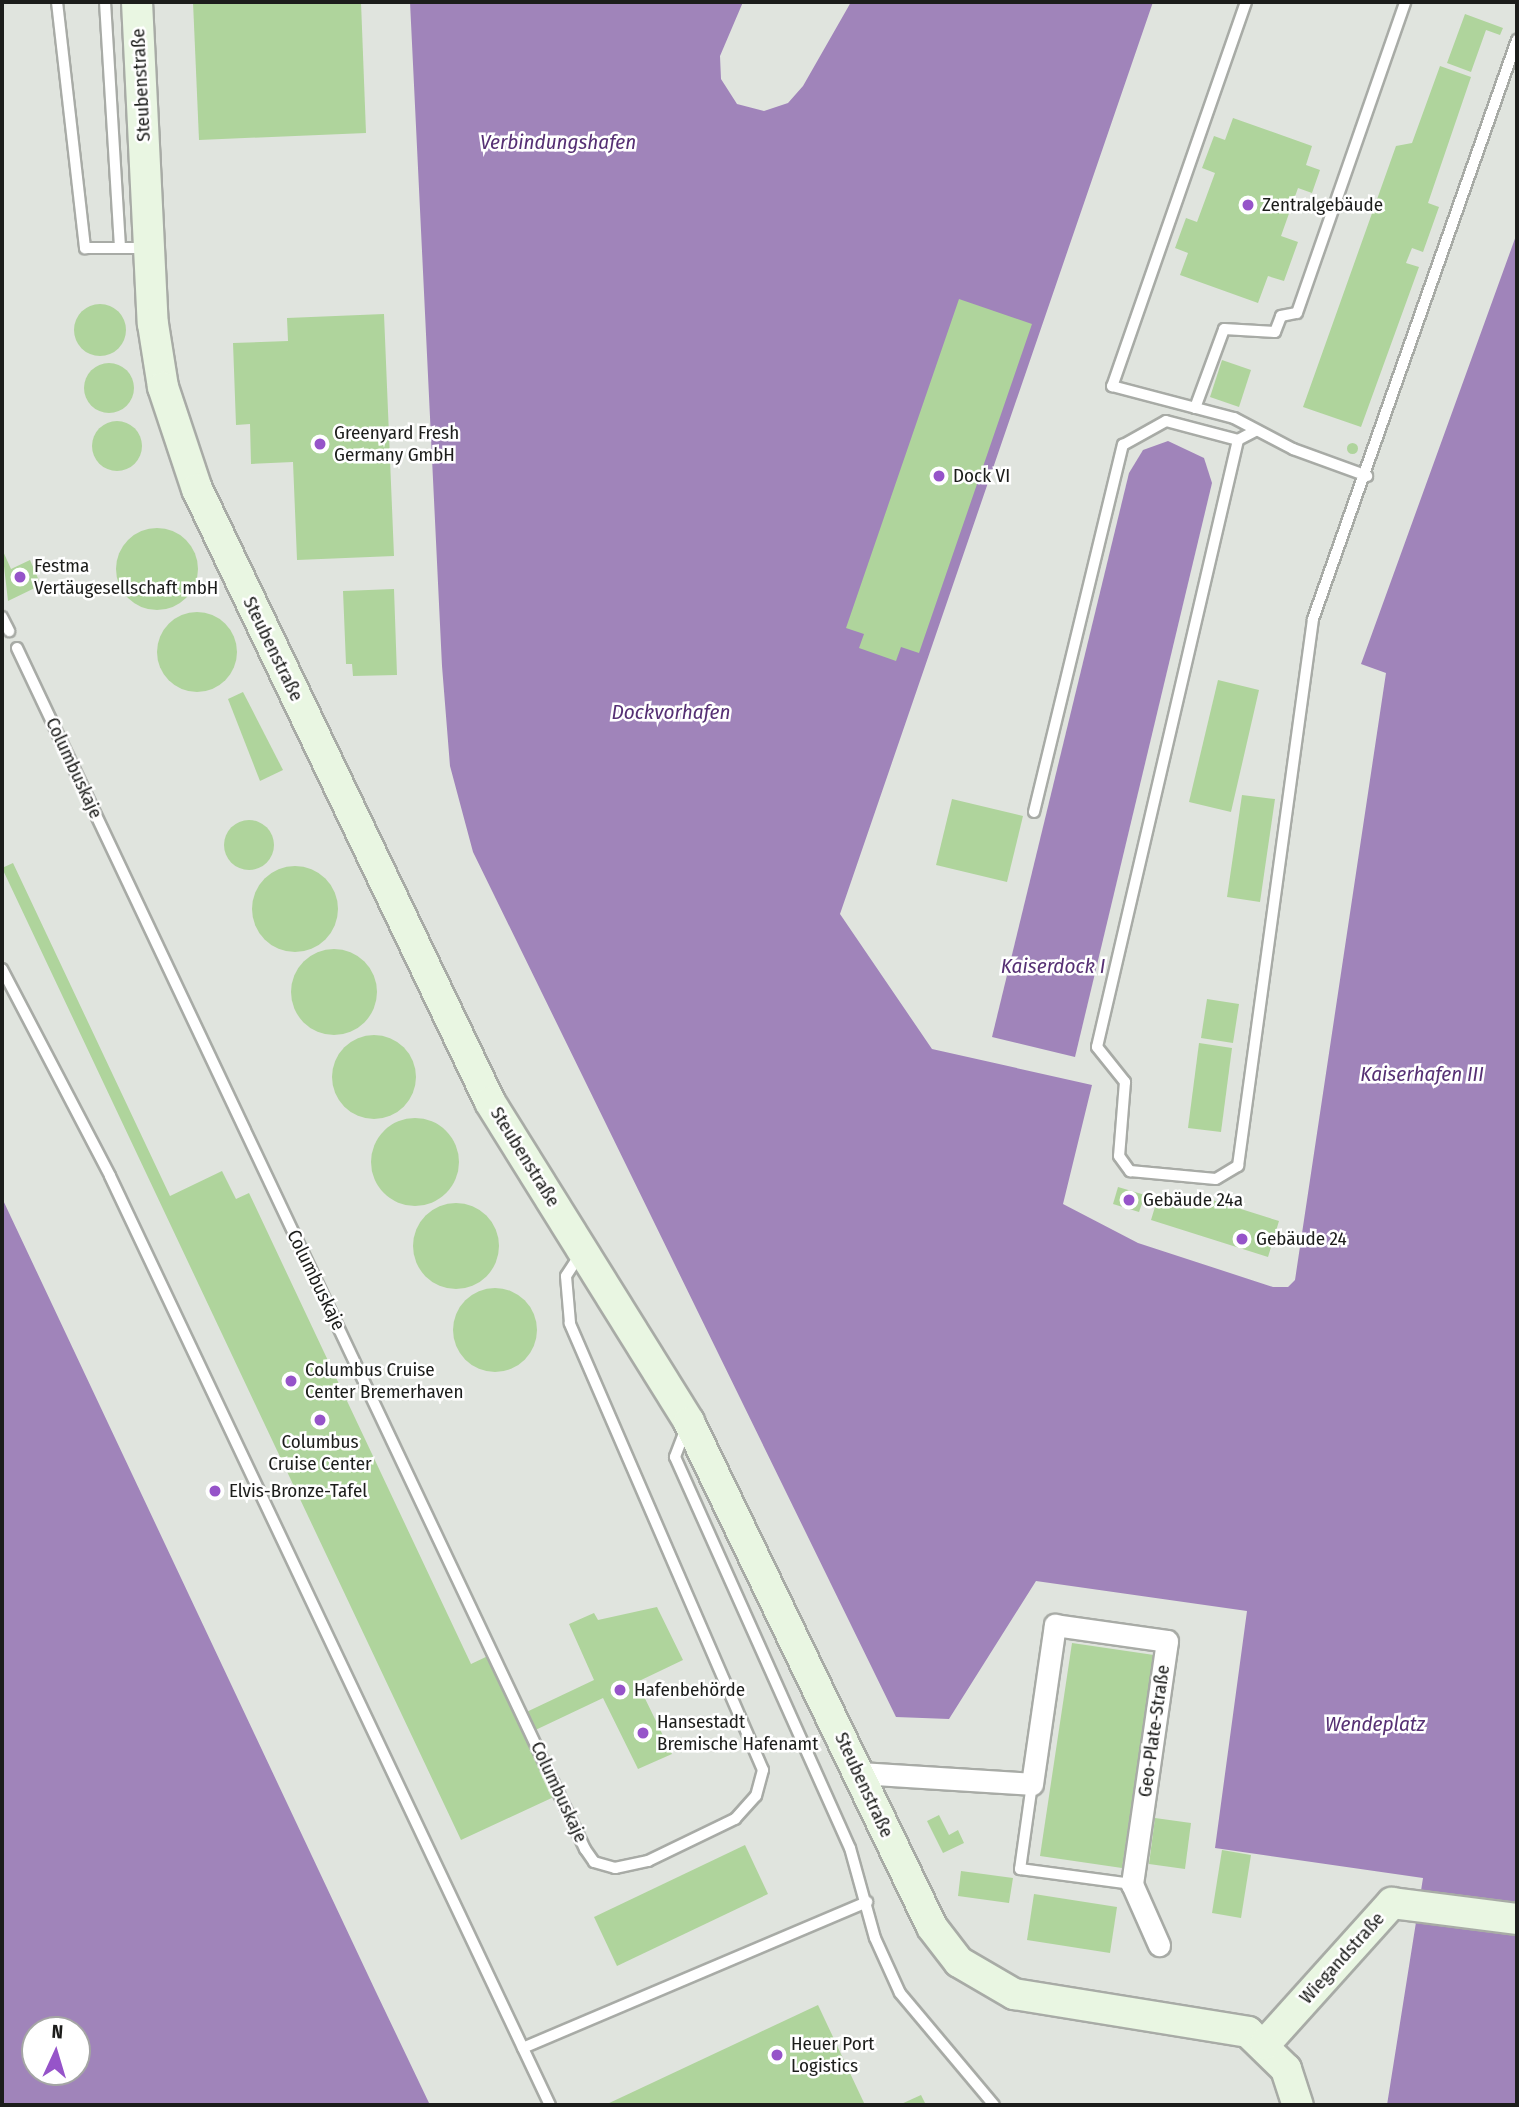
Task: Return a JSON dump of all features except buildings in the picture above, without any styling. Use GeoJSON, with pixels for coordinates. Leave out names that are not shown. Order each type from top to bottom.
{"type":"FeatureCollection","features":[{"type":"Feature","properties":{"kind":"street","name":"Steubenstraße"},"geometry":{"type":"LineString","coordinates":[[137,2],[134,248],[158,363],[197,489],[491,1102],[689,1422],[932,1927],[976,1976],[1024,1996],[1230,2026],[1265,2044]]}},
{"type":"Feature","properties":{"kind":"street","name":"Geo-Plate-Straße"},"geometry":{"type":"LineString","coordinates":[[1032,1784],[1055,1625],[1167,1641],[1132,1884]]}},
{"type":"Feature","properties":{"kind":"street"},"geometry":{"type":"LineString","coordinates":[[858,1773],[1032,1784]]}},
{"type":"Feature","properties":{"kind":"street"},"geometry":{"type":"LineString","coordinates":[[1132,1884],[1159,1945]]}},
{"type":"Feature","properties":{"kind":"street","name":"Wiegandstraße"},"geometry":{"type":"LineString","coordinates":[[1265,2044],[1370,1926],[1400,1902],[1517,1919]]}},
{"type":"Feature","properties":{"kind":"street"},"geometry":{"type":"LineString","coordinates":[[1265,2044],[1286,2069],[1298,2105]]}},
{"type":"Feature","properties":{"kind":"lane"},"geometry":{"type":"LineString","coordinates":[[57,2],[85,248],[134,248],[105,2]]}},
{"type":"Feature","properties":{"kind":"lane"},"geometry":{"type":"LineString","coordinates":[[1246,2],[1112,386],[1195,408],[1367,476]]}},
{"type":"Feature","properties":{"kind":"lane"},"geometry":{"type":"LineString","coordinates":[[1195,408],[1224,330],[1275,332],[1281,316],[1297,313],[1405,2]]}},
{"type":"Feature","properties":{"kind":"lane"},"geometry":{"type":"LineString","coordinates":[[1238,440],[1097,1047],[1125,1082],[1119,1156],[1130,1171],[1216,1179],[1238,1166],[1313,619],[1367,476],[1517,40]]}},
{"type":"Feature","properties":{"kind":"lane"},"geometry":{"type":"LineString","coordinates":[[1034,812],[1123,445],[1166,421],[1238,440],[1255,430]]}},
{"type":"Feature","properties":{"kind":"lane"},"geometry":{"type":"LineString","coordinates":[[2,617],[9,631]]}},
{"type":"Feature","properties":{"kind":"lane","name":"Columbuskaje"},"geometry":{"type":"LineString","coordinates":[[17,648],[594,1862],[615,1868],[648,1861],[735,1819],[761,1784],[761,1759],[570,1323],[566,1276],[583,1250]]}},
{"type":"Feature","properties":{"kind":"lane"},"geometry":{"type":"LineString","coordinates":[[2,969],[110,1176],[550,2105]]}},
{"type":"Feature","properties":{"kind":"lane"},"geometry":{"type":"LineString","coordinates":[[689,1422],[675,1457],[770,1658],[867,1902],[900,1993],[994,2105]]}},
{"type":"Feature","properties":{"kind":"lane","name":"Geo-Plate-Straße"},"geometry":{"type":"LineString","coordinates":[[1032,1784],[1020,1869],[1132,1884]]}},
{"type":"Feature","properties":{"kind":"lane"},"geometry":{"type":"LineString","coordinates":[[523,2048],[867,1902]]}},
{"type":"Feature","properties":{"kind":"water","name":"Dockvorhafen"},"geometry":{"type":"Polygon","coordinates":[[[410,2],[743,2],[720,56],[721,79],[737,104],[764,111],[788,103],[803,86],[851,2],[1153,2],[840,914],[932,1049],[1092,1085],[1063,1204],[1138,1243],[1273,1287],[1288,1287],[1295,1280],[1386,673],[1361,664],[1517,233],[1517,2105],[1387,2105],[1423,1878],[1215,1848],[1247,1611],[1036,1581],[949,1719],[896,1717],[473,852],[450,766],[442,666],[410,2]]]}},
{"type":"Feature","properties":{"kind":"water","name":"Kaiserdock I"},"geometry":{"type":"Polygon","coordinates":[[[1168,441],[1204,458],[1212,483],[1075,1057],[992,1037],[1129,473],[1143,450],[1168,441]]]}},
{"type":"Feature","properties":{"kind":"water"},"geometry":{"type":"Polygon","coordinates":[[[2,1198],[376,1992],[430,2105],[2,2105],[2,1198]]]}},
{"type":"Feature","properties":{"kind":"place","name":"Zentralgebäude"},"geometry":{"type":"Point","coordinates":[1248,205]}},
{"type":"Feature","properties":{"kind":"place","name":"Greenyard Fresh Germany GmbH"},"geometry":{"type":"Point","coordinates":[320,444]}},
{"type":"Feature","properties":{"kind":"place","name":"Dock VI"},"geometry":{"type":"Point","coordinates":[939,476]}},
{"type":"Feature","properties":{"kind":"place","name":"Festma Vertäugesellschaft mbH"},"geometry":{"type":"Point","coordinates":[20,577]}},
{"type":"Feature","properties":{"kind":"place","name":"Gebäude 24a"},"geometry":{"type":"Point","coordinates":[1129,1200]}},
{"type":"Feature","properties":{"kind":"place","name":"Gebäude 24"},"geometry":{"type":"Point","coordinates":[1242,1239]}},
{"type":"Feature","properties":{"kind":"place","name":"Columbus Cruise Center Bremerhaven"},"geometry":{"type":"Point","coordinates":[291,1381]}},
{"type":"Feature","properties":{"kind":"place","name":"Columbus Cruise Center"},"geometry":{"type":"Point","coordinates":[320,1420]}},
{"type":"Feature","properties":{"kind":"place","name":"Elvis-Bronze-Tafel"},"geometry":{"type":"Point","coordinates":[215,1491]}},
{"type":"Feature","properties":{"kind":"place","name":"Hafenbehörde"},"geometry":{"type":"Point","coordinates":[620,1690]}},
{"type":"Feature","properties":{"kind":"place","name":"Hansestadt Bremische Hafenamt"},"geometry":{"type":"Point","coordinates":[643,1733]}},
{"type":"Feature","properties":{"kind":"place","name":"Heuer Port Logistics"},"geometry":{"type":"Point","coordinates":[777,2055]}},
{"type":"Feature","properties":{"kind":"water label","name":"Verbindungshafen"},"geometry":{"type":"Point","coordinates":[558,142]}},
{"type":"Feature","properties":{"kind":"water label","name":"Kaiserhafen III"},"geometry":{"type":"Point","coordinates":[1422,1074]}},
{"type":"Feature","properties":{"kind":"water label","name":"Wendeplatz"},"geometry":{"type":"Point","coordinates":[1375,1724]}}]}
